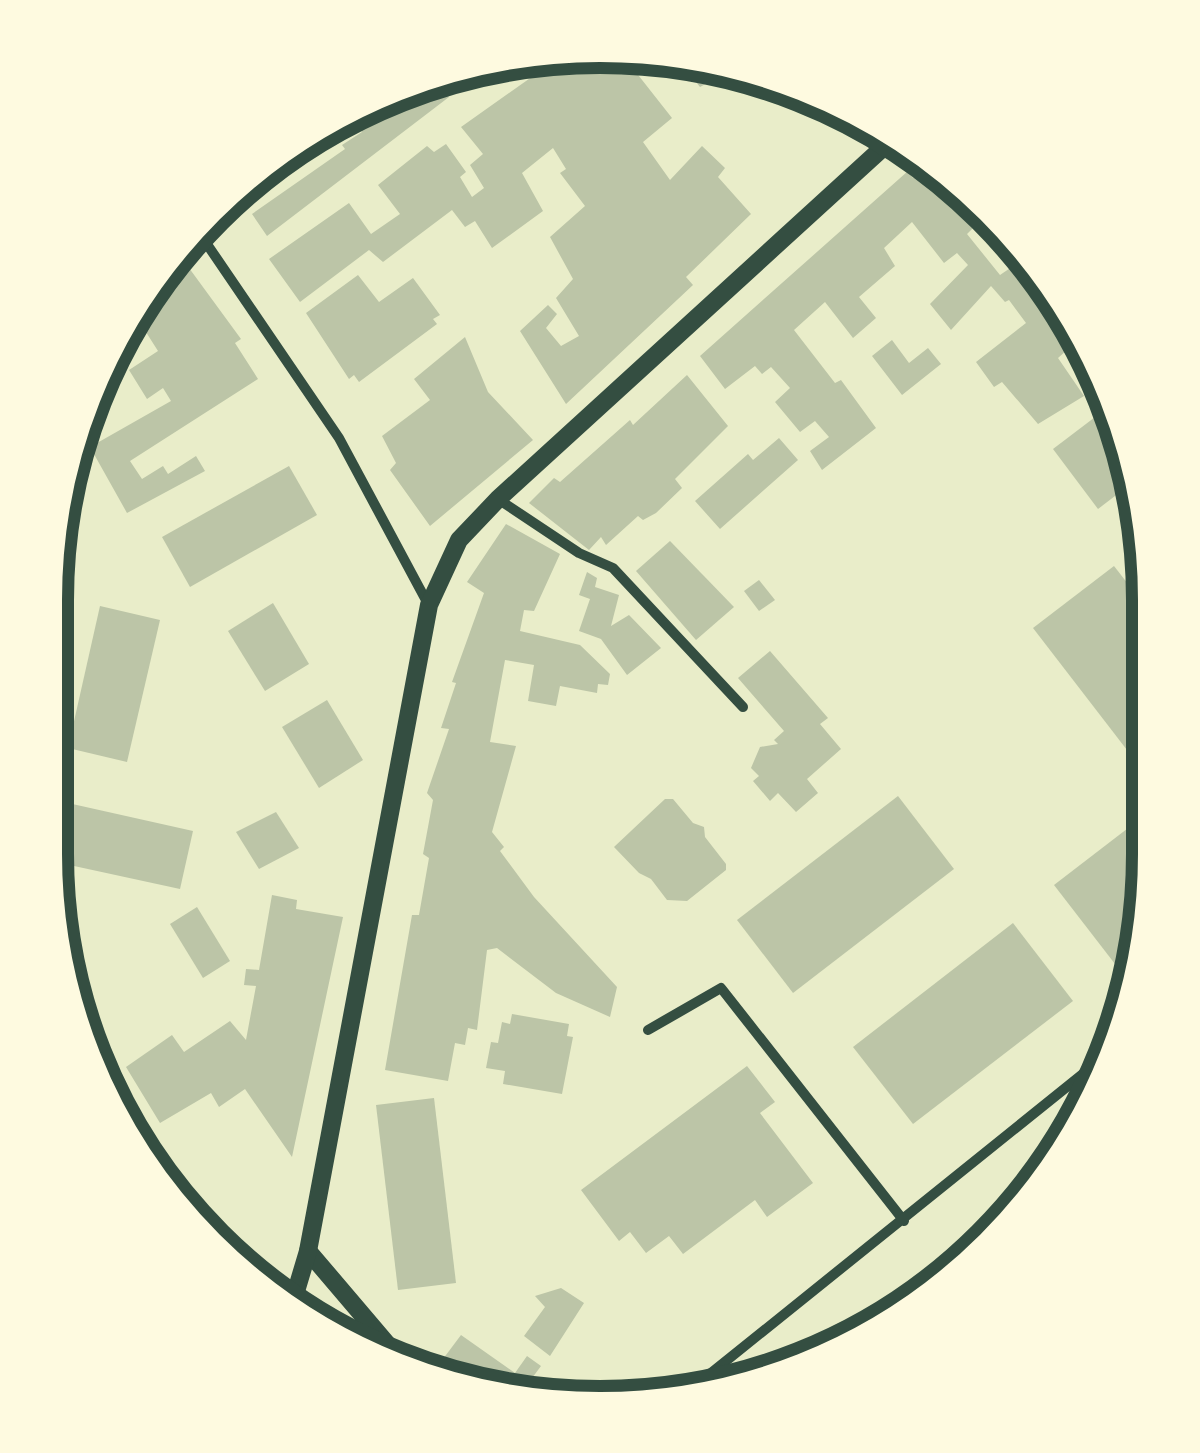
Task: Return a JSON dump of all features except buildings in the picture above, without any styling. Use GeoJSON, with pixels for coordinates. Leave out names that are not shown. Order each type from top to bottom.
{"type":"FeatureCollection","features":[{"type":"Feature","properties":{"kind":"street"},"geometry":{"type":"LineString","coordinates":[[296,1290],[308,1251],[429,605],[459,540],[498,499],[882,149]]}},
{"type":"Feature","properties":{"kind":"street"},"geometry":{"type":"LineString","coordinates":[[206,242],[339,438],[429,605]]}},
{"type":"Feature","properties":{"kind":"street"},"geometry":{"type":"LineString","coordinates":[[498,499],[578,553],[612,568],[742,707]]}},
{"type":"Feature","properties":{"kind":"street"},"geometry":{"type":"LineString","coordinates":[[648,1030],[721,988],[904,1221]]}},
{"type":"Feature","properties":{"kind":"street"},"geometry":{"type":"LineString","coordinates":[[711,1373],[1085,1072]]}},
{"type":"Feature","properties":{"kind":"street"},"geometry":{"type":"LineString","coordinates":[[308,1251],[383,1339]]}}]}
